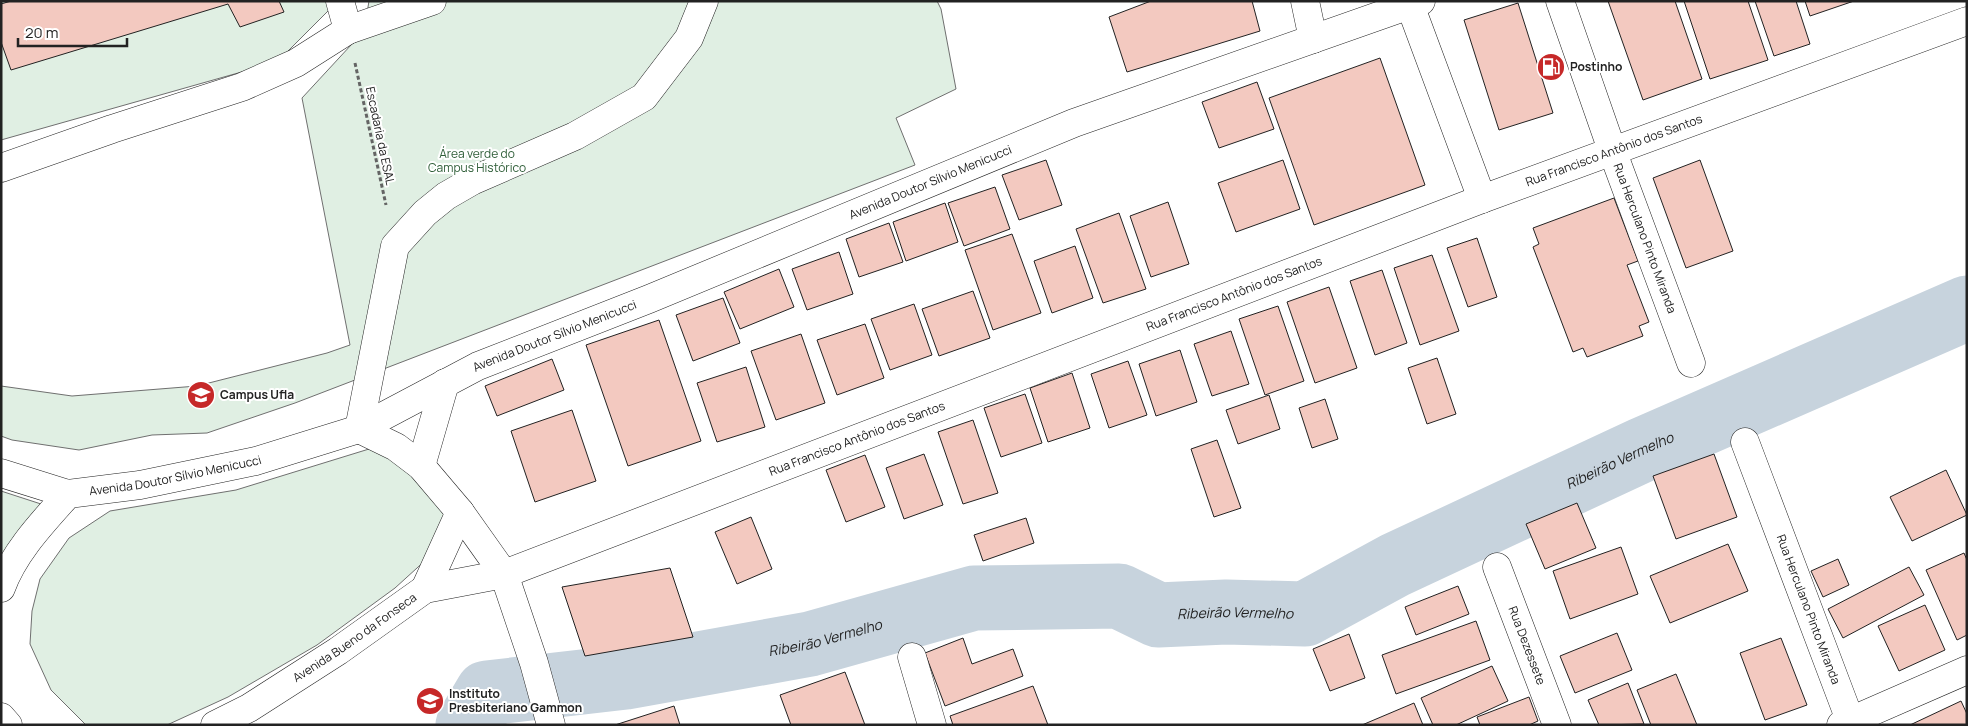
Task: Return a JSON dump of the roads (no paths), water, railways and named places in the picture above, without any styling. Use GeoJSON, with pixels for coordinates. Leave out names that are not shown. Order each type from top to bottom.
{"type":"FeatureCollection","features":[{"type":"Feature","properties":{"kind":"street"},"geometry":{"type":"LineString","coordinates":[[340,1],[348,30]]}},
{"type":"Feature","properties":{"kind":"street"},"geometry":{"type":"LineString","coordinates":[[1,168],[242,87],[296,63],[348,30],[432,1]]}},
{"type":"Feature","properties":{"kind":"street"},"geometry":{"type":"LineString","coordinates":[[551,725],[534,663],[504,574],[460,512],[421,466],[396,447],[359,429],[395,246],[425,213],[446,196],[472,181],[575,136],[644,97],[688,38],[704,1]]}},
{"type":"Feature","properties":{"kind":"street"},"geometry":{"type":"LineString","coordinates":[[1305,1],[1313,39]]}},
{"type":"Feature","properties":{"kind":"street","name":"Rua Herculano Pinto Miranda"},"geometry":{"type":"LineString","coordinates":[[1560,1],[1612,150],[1691,363]]}},
{"type":"Feature","properties":{"kind":"street"},"geometry":{"type":"LineString","coordinates":[[1416,3],[1482,199]]}},
{"type":"Feature","properties":{"kind":"street","name":"Avenida Doutor Sílvio Menicucci"},"geometry":{"type":"LineString","coordinates":[[68,494],[140,485],[256,461],[359,429],[478,366],[649,299],[1074,123],[1416,3]]}},
{"type":"Feature","properties":{"kind":"street","name":"Rua Francisco Antônio dos Santos"},"geometry":{"type":"LineString","coordinates":[[504,574],[1482,199],[1967,21]]}},
{"type":"Feature","properties":{"kind":"street"},"geometry":{"type":"LineString","coordinates":[[421,466],[445,382]]}},
{"type":"Feature","properties":{"kind":"street","name":"Rua Herculano Pinto Miranda"},"geometry":{"type":"LineString","coordinates":[[1745,442],[1846,723]]}},
{"type":"Feature","properties":{"kind":"street"},"geometry":{"type":"LineString","coordinates":[[1,473],[68,494],[34,533],[3,578]]}},
{"type":"Feature","properties":{"kind":"street"},"geometry":{"type":"LineString","coordinates":[[425,589],[460,512]]}},
{"type":"Feature","properties":{"kind":"street","name":"Rua Dezessete"},"geometry":{"type":"LineString","coordinates":[[1497,567],[1557,725]]}},
{"type":"Feature","properties":{"kind":"street","name":"Avenida Bueno da Fonseca"},"geometry":{"type":"LineString","coordinates":[[215,725],[249,708],[330,656],[425,589],[504,574]]}},
{"type":"Feature","properties":{"kind":"street"},"geometry":{"type":"LineString","coordinates":[[912,657],[932,725]]}},
{"type":"Feature","properties":{"kind":"street"},"geometry":{"type":"LineString","coordinates":[[1846,723],[1967,670]]}},
{"type":"Feature","properties":{"kind":"street"},"geometry":{"type":"LineString","coordinates":[[1,717],[8,725]]}},
{"type":"Feature","properties":{"kind":"waterway","name":"Ribeirão Vermelho"},"geometry":{"type":"LineString","coordinates":[[468,725],[487,693],[626,677],[810,644],[974,598],[1119,596],[1158,615],[1226,612],[1305,614],[1395,565],[1644,449],[1967,308]]}},
{"type":"Feature","properties":{"kind":"place","name":"Postinho"},"geometry":{"type":"Point","coordinates":[1551,67]}},
{"type":"Feature","properties":{"kind":"place","name":"Campus Ufla"},"geometry":{"type":"Point","coordinates":[201,395]}},
{"type":"Feature","properties":{"kind":"place","name":"Instituto Presbiteriano Gammon"},"geometry":{"type":"Point","coordinates":[430,701]}},
{"type":"Feature","properties":{"kind":"park label","name":"Área verde do Campus Histórico"},"geometry":{"type":"Point","coordinates":[477,161]}}]}
